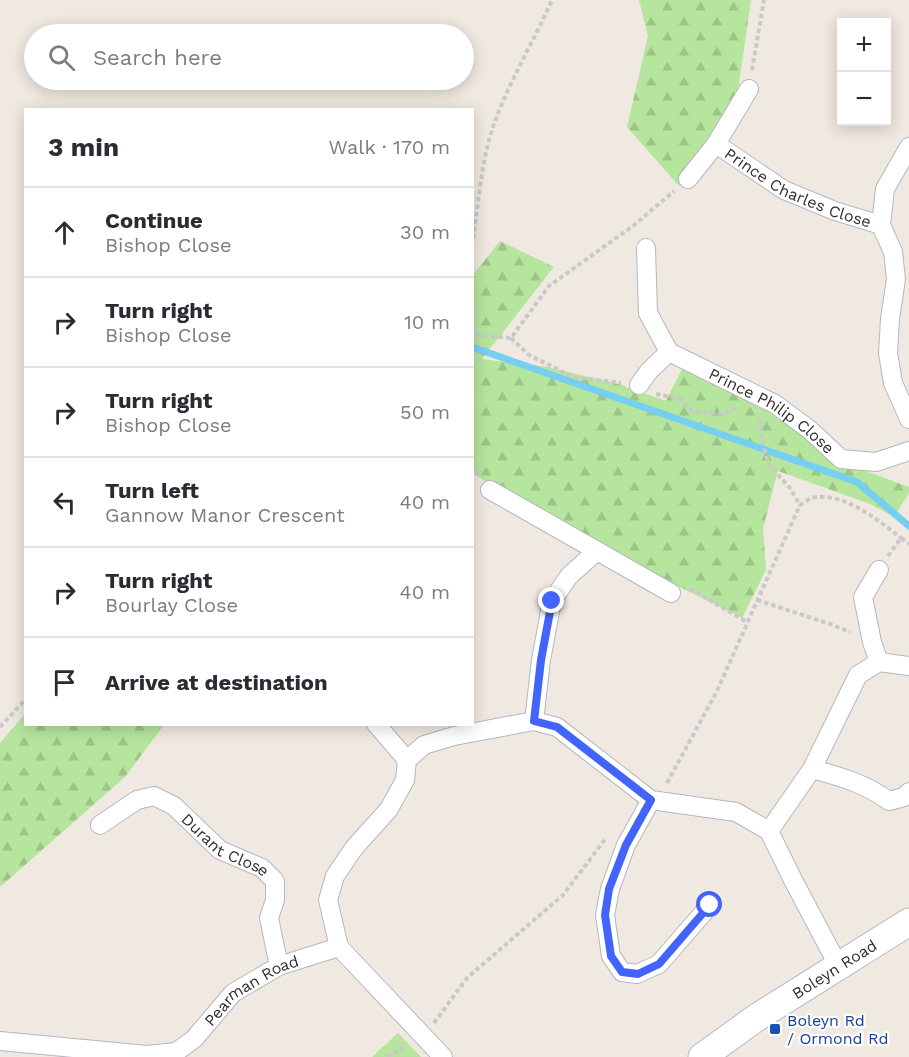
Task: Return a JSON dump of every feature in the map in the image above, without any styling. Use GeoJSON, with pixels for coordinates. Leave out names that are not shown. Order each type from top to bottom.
{"type":"FeatureCollection","features":[{"type":"Feature","properties":{"kind":"street","name":"Prince Charles Close"},"geometry":{"type":"LineString","coordinates":[[688,179],[716,144],[749,89]]}},
{"type":"Feature","properties":{"kind":"street","name":"Prince Charles Close"},"geometry":{"type":"LineString","coordinates":[[716,144],[784,189],[835,211],[881,225]]}},
{"type":"Feature","properties":{"kind":"street"},"geometry":{"type":"LineString","coordinates":[[909,147],[885,189],[881,225],[893,252],[896,279],[888,353],[893,383],[909,419]]}},
{"type":"Feature","properties":{"kind":"street"},"geometry":{"type":"LineString","coordinates":[[639,385],[649,370],[669,352],[648,313],[646,248]]}},
{"type":"Feature","properties":{"kind":"street","name":"Prince Philip Close"},"geometry":{"type":"LineString","coordinates":[[669,352],[775,404],[810,430],[841,459],[876,462],[909,451]]}},
{"type":"Feature","properties":{"kind":"street"},"geometry":{"type":"LineString","coordinates":[[490,490],[671,592]]}},
{"type":"Feature","properties":{"kind":"street"},"geometry":{"type":"LineString","coordinates":[[534,721],[541,660],[552,601],[569,576],[597,550]]}},
{"type":"Feature","properties":{"kind":"street"},"geometry":{"type":"LineString","coordinates":[[879,570],[863,597],[872,642],[879,662]]}},
{"type":"Feature","properties":{"kind":"street"},"geometry":{"type":"LineString","coordinates":[[769,831],[812,769],[858,675],[879,662],[909,666]]}},
{"type":"Feature","properties":{"kind":"street"},"geometry":{"type":"LineString","coordinates":[[443,1057],[339,947],[328,900],[335,876],[354,848],[389,809],[405,780],[407,760],[424,745],[454,736],[534,721],[557,727],[654,801],[736,812],[769,831],[838,965]]}},
{"type":"Feature","properties":{"kind":"street"},"geometry":{"type":"LineString","coordinates":[[378,726],[407,760]]}},
{"type":"Feature","properties":{"kind":"street"},"geometry":{"type":"LineString","coordinates":[[812,769],[842,777],[890,801],[904,797],[909,792]]}},
{"type":"Feature","properties":{"kind":"street","name":"Durant Close"},"geometry":{"type":"LineString","coordinates":[[100,825],[137,800],[154,796],[174,806],[220,850],[261,868],[275,881],[275,900],[269,918],[279,966]]}},
{"type":"Feature","properties":{"kind":"street"},"geometry":{"type":"LineString","coordinates":[[654,801],[626,845],[609,889],[605,915],[611,956],[622,972],[638,974],[659,964],[710,905]]}},
{"type":"Feature","properties":{"kind":"street","name":"Boleyn Road"},"geometry":{"type":"LineString","coordinates":[[702,1057],[756,1018],[909,922]]}},
{"type":"Feature","properties":{"kind":"street","name":"Pearman Road"},"geometry":{"type":"LineString","coordinates":[[0,1041],[147,1055],[177,1054],[194,1039],[233,993],[279,966],[339,947]]}},
{"type":"Feature","properties":{"kind":"path"},"geometry":{"type":"LineString","coordinates":[[474,233],[493,128],[552,0]]}},
{"type":"Feature","properties":{"kind":"path"},"geometry":{"type":"LineString","coordinates":[[749,89],[764,0]]}},
{"type":"Feature","properties":{"kind":"path"},"geometry":{"type":"LineString","coordinates":[[476,335],[511,338],[549,286],[633,226],[688,179]]}},
{"type":"Feature","properties":{"kind":"path"},"geometry":{"type":"LineString","coordinates":[[474,322],[476,335],[474,338]]}},
{"type":"Feature","properties":{"kind":"path"},"geometry":{"type":"LineString","coordinates":[[757,395],[763,446],[769,465],[790,488],[800,505]]}},
{"type":"Feature","properties":{"kind":"path"},"geometry":{"type":"LineString","coordinates":[[654,801],[717,691],[800,505],[815,497],[837,499],[868,513],[909,544]]}},
{"type":"Feature","properties":{"kind":"path"},"geometry":{"type":"LineString","coordinates":[[879,570],[901,538]]}},
{"type":"Feature","properties":{"kind":"path"},"geometry":{"type":"LineString","coordinates":[[671,592],[692,590],[747,622]]}},
{"type":"Feature","properties":{"kind":"path"},"geometry":{"type":"LineString","coordinates":[[757,600],[830,624],[872,642]]}},
{"type":"Feature","properties":{"kind":"path"},"geometry":{"type":"LineString","coordinates":[[0,727],[24,701]]}},
{"type":"Feature","properties":{"kind":"path"},"geometry":{"type":"LineString","coordinates":[[424,1037],[467,978],[563,895],[613,830]]}},
{"type":"Feature","properties":{"kind":"green space"},"geometry":{"type":"Polygon","coordinates":[[[639,0],[751,0],[738,91],[679,186],[627,127],[648,36],[639,0]]]}},
{"type":"Feature","properties":{"kind":"green space"},"geometry":{"type":"Polygon","coordinates":[[[500,241],[554,267],[482,359],[547,367],[618,384],[666,401],[683,367],[772,413],[839,461],[909,487],[909,493],[894,517],[870,504],[778,471],[763,528],[766,570],[742,618],[582,538],[474,475],[474,274],[500,241]]]}},
{"type":"Feature","properties":{"kind":"green space"},"geometry":{"type":"Polygon","coordinates":[[[24,715],[24,726],[163,726],[125,777],[0,887],[0,743],[24,715]]]}},
{"type":"Feature","properties":{"kind":"green space"},"geometry":{"type":"Polygon","coordinates":[[[398,1033],[421,1057],[372,1057],[398,1033]]]}},
{"type":"Feature","properties":{"kind":"waterway"},"geometry":{"type":"LineString","coordinates":[[474,348],[857,482],[909,526]]}},
{"type":"Feature","properties":{"kind":"place","name":"Boleyn Rd / Ormond Rd"},"geometry":{"type":"Point","coordinates":[775,1029]}},
{"type":"Feature","properties":{"kind":"route"},"geometry":{"type":"LineString","coordinates":[[552,601],[541,660],[534,721],[557,727],[651,800],[626,845],[609,889],[605,915],[611,956],[622,972],[638,974],[659,964],[710,905]]}}]}
